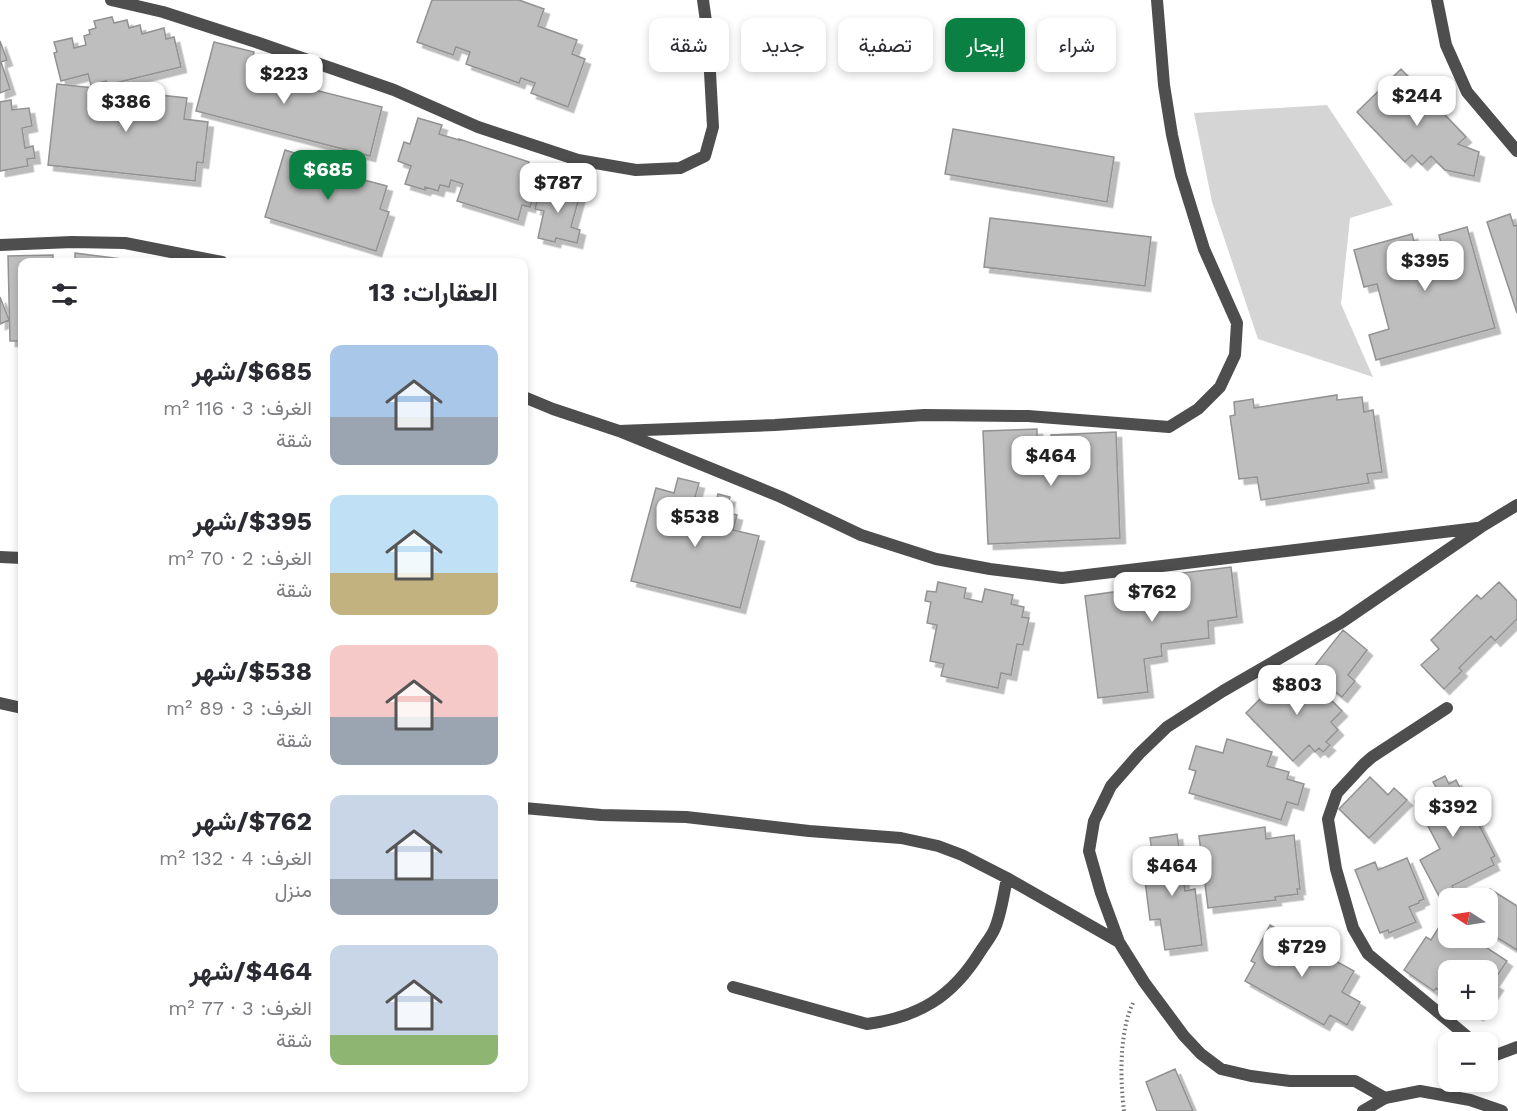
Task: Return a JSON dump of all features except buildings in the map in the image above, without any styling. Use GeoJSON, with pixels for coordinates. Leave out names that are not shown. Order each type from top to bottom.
{"type":"FeatureCollection","features":[{"type":"Feature","properties":{"kind":"street"},"geometry":{"type":"LineString","coordinates":[[111,0],[163,12],[266,46],[394,90],[478,127],[578,160],[636,170],[680,168],[705,156],[713,127],[708,36],[703,0]]}},
{"type":"Feature","properties":{"kind":"street"},"geometry":{"type":"LineString","coordinates":[[619,431],[924,415],[1028,416],[1169,427],[1198,409],[1220,387],[1235,355],[1237,323],[1204,249],[1181,175],[1164,86],[1157,0]]}},
{"type":"Feature","properties":{"kind":"street"},"geometry":{"type":"LineString","coordinates":[[1437,0],[1446,45],[1467,92],[1517,151]]}},
{"type":"Feature","properties":{"kind":"street"},"geometry":{"type":"LineString","coordinates":[[0,245],[72,242],[125,243],[202,258]]}},
{"type":"Feature","properties":{"kind":"street"},"geometry":{"type":"LineString","coordinates":[[528,399],[619,431],[780,497],[861,535],[936,559],[990,569],[1062,578],[1481,527]]}},
{"type":"Feature","properties":{"kind":"street"},"geometry":{"type":"LineString","coordinates":[[1385,1098],[1355,1082],[1290,1081],[1221,1069],[1201,1054],[1184,1036],[1144,982],[1119,942],[1089,851],[1094,821],[1111,786],[1167,726],[1342,622],[1517,505]]}},
{"type":"Feature","properties":{"kind":"street"},"geometry":{"type":"LineString","coordinates":[[0,557],[18,558]]}},
{"type":"Feature","properties":{"kind":"street"},"geometry":{"type":"LineString","coordinates":[[0,703],[18,707]]}},
{"type":"Feature","properties":{"kind":"street"},"geometry":{"type":"LineString","coordinates":[[1447,708],[1364,764],[1337,793],[1328,819],[1336,869],[1353,928],[1368,954],[1462,1032]]}},
{"type":"Feature","properties":{"kind":"street"},"geometry":{"type":"LineString","coordinates":[[528,808],[601,815],[686,817],[809,831],[901,838],[938,846],[962,855],[1007,878],[1119,942]]}},
{"type":"Feature","properties":{"kind":"street"},"geometry":{"type":"LineString","coordinates":[[733,987],[867,1024],[887,1022],[916,1012],[936,1002],[973,964],[995,928],[1007,878]]}},
{"type":"Feature","properties":{"kind":"street"},"geometry":{"type":"LineString","coordinates":[[1498,1054],[1517,1047]]}},
{"type":"Feature","properties":{"kind":"street"},"geometry":{"type":"LineString","coordinates":[[1363,1111],[1385,1098],[1420,1090],[1470,1100],[1502,1111]]}},
{"type":"Feature","properties":{"kind":"street"},"geometry":{"type":"LineString","coordinates":[[1449,1095],[1452,1092]]}},
{"type":"Feature","properties":{"kind":"path"},"geometry":{"type":"LineString","coordinates":[[1124,1111],[1122,1059],[1128,1013],[1144,982]]}},
{"type":"Feature","properties":{"kind":"shaded area"},"geometry":{"type":"Polygon","coordinates":[[[1327,105],[1393,205],[1350,218],[1341,304],[1373,377],[1258,339],[1212,202],[1194,113],[1327,105]]]}}]}
